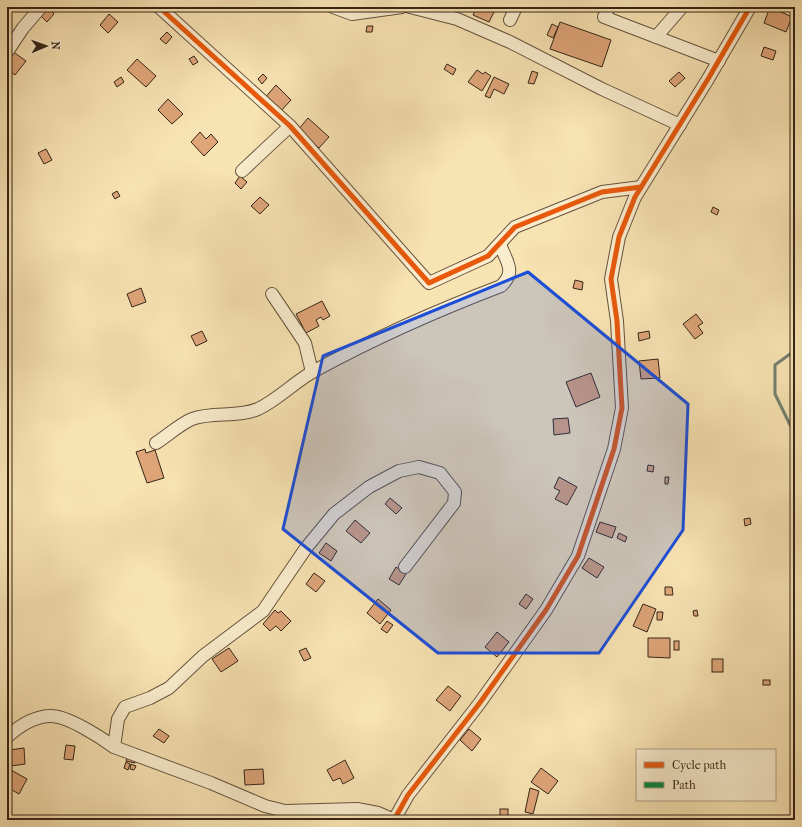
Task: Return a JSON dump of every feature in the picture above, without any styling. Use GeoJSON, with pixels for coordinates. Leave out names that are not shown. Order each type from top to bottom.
{"type":"FeatureCollection","features":[{"type":"Feature","properties":{"kind":"street"},"geometry":{"type":"LineString","coordinates":[[7,52],[23,28],[41,7]]}},
{"type":"Feature","properties":{"kind":"street"},"geometry":{"type":"LineString","coordinates":[[159,7],[290,126],[429,283],[488,256],[515,227],[602,192],[641,187]]}},
{"type":"Feature","properties":{"kind":"street"},"geometry":{"type":"LineString","coordinates":[[333,7],[352,14],[402,7]]}},
{"type":"Feature","properties":{"kind":"street"},"geometry":{"type":"LineString","coordinates":[[410,7],[457,19],[510,42],[602,89],[680,125]]}},
{"type":"Feature","properties":{"kind":"street"},"geometry":{"type":"LineString","coordinates":[[510,20],[516,7]]}},
{"type":"Feature","properties":{"kind":"street"},"geometry":{"type":"LineString","coordinates":[[608,7],[604,17],[719,61]]}},
{"type":"Feature","properties":{"kind":"street"},"geometry":{"type":"LineString","coordinates":[[656,37],[682,7]]}},
{"type":"Feature","properties":{"kind":"street"},"geometry":{"type":"LineString","coordinates":[[7,737],[28,722],[50,716],[79,726],[102,738],[114,747],[211,783],[265,806],[285,812],[357,809],[378,813],[394,820],[408,795],[479,704],[542,616],[578,556],[614,449],[622,408],[617,321],[612,279],[619,237],[635,197],[719,61],[750,7]]}},
{"type":"Feature","properties":{"kind":"street"},"geometry":{"type":"LineString","coordinates":[[242,171],[290,126]]}},
{"type":"Feature","properties":{"kind":"street"},"geometry":{"type":"LineString","coordinates":[[156,443],[192,419],[236,414],[255,410],[273,401],[312,372],[367,343],[501,286],[509,278],[510,270],[500,244]]}},
{"type":"Feature","properties":{"kind":"street"},"geometry":{"type":"LineString","coordinates":[[272,294],[305,343],[312,372]]}},
{"type":"Feature","properties":{"kind":"street"},"geometry":{"type":"LineString","coordinates":[[114,747],[118,719],[125,707],[150,698],[169,688],[203,656],[263,611],[306,548],[334,514],[369,487],[399,471],[419,467],[440,473],[455,492],[454,503],[405,567]]}},
{"type":"Feature","properties":{"kind":"highlighted area"},"geometry":{"type":"Polygon","coordinates":[[[528,272],[688,404],[683,530],[599,653],[438,653],[283,529],[323,356],[528,272]]]}},
{"type":"Feature","properties":{"kind":"building"},"geometry":{"type":"Polygon","coordinates":[[[44,7],[48,7],[54,14],[47,22],[38,13],[44,7]]]}},
{"type":"Feature","properties":{"kind":"building"},"geometry":{"type":"Polygon","coordinates":[[[469,7],[499,7],[498,11],[495,10],[489,22],[473,15],[475,11],[469,7]]]}},
{"type":"Feature","properties":{"kind":"building"},"geometry":{"type":"Polygon","coordinates":[[[770,7],[792,17],[786,32],[764,23],[770,7]]]}},
{"type":"Feature","properties":{"kind":"building"},"geometry":{"type":"Polygon","coordinates":[[[109,14],[118,22],[108,33],[100,25],[109,14]]]}},
{"type":"Feature","properties":{"kind":"building"},"geometry":{"type":"Polygon","coordinates":[[[560,22],[611,40],[602,67],[550,49],[560,22]]]}},
{"type":"Feature","properties":{"kind":"building"},"geometry":{"type":"Polygon","coordinates":[[[552,24],[558,27],[553,38],[547,35],[552,24]]]}},
{"type":"Feature","properties":{"kind":"building"},"geometry":{"type":"Polygon","coordinates":[[[367,26],[373,26],[372,32],[366,32],[367,26]]]}},
{"type":"Feature","properties":{"kind":"building"},"geometry":{"type":"Polygon","coordinates":[[[167,32],[172,37],[166,44],[160,39],[167,32]]]}},
{"type":"Feature","properties":{"kind":"building"},"geometry":{"type":"Polygon","coordinates":[[[764,47],[776,51],[773,60],[761,56],[764,47]]]}},
{"type":"Feature","properties":{"kind":"building"},"geometry":{"type":"Polygon","coordinates":[[[12,51],[26,61],[15,75],[7,69],[7,57],[12,51]]]}},
{"type":"Feature","properties":{"kind":"building"},"geometry":{"type":"Polygon","coordinates":[[[194,56],[198,62],[193,65],[189,59],[194,56]]]}},
{"type":"Feature","properties":{"kind":"building"},"geometry":{"type":"Polygon","coordinates":[[[137,59],[156,76],[146,87],[127,70],[137,59]]]}},
{"type":"Feature","properties":{"kind":"building"},"geometry":{"type":"Polygon","coordinates":[[[447,64],[456,69],[453,75],[444,69],[447,64]]]}},
{"type":"Feature","properties":{"kind":"building"},"geometry":{"type":"Polygon","coordinates":[[[477,70],[483,74],[485,72],[491,76],[482,91],[468,82],[477,70]]]}},
{"type":"Feature","properties":{"kind":"building"},"geometry":{"type":"Polygon","coordinates":[[[532,71],[538,73],[534,84],[528,83],[532,71]]]}},
{"type":"Feature","properties":{"kind":"building"},"geometry":{"type":"Polygon","coordinates":[[[679,72],[685,78],[675,87],[669,81],[679,72]]]}},
{"type":"Feature","properties":{"kind":"building"},"geometry":{"type":"Polygon","coordinates":[[[263,74],[267,78],[262,84],[258,79],[263,74]]]}},
{"type":"Feature","properties":{"kind":"building"},"geometry":{"type":"Polygon","coordinates":[[[121,77],[124,82],[117,87],[114,82],[121,77]]]}},
{"type":"Feature","properties":{"kind":"building"},"geometry":{"type":"Polygon","coordinates":[[[494,77],[509,84],[504,94],[494,89],[490,98],[485,96],[494,77]]]}},
{"type":"Feature","properties":{"kind":"building"},"geometry":{"type":"Polygon","coordinates":[[[276,85],[291,100],[279,113],[264,99],[276,85]]]}},
{"type":"Feature","properties":{"kind":"building"},"geometry":{"type":"Polygon","coordinates":[[[168,99],[183,114],[172,124],[158,110],[168,99]]]}},
{"type":"Feature","properties":{"kind":"building"},"geometry":{"type":"Polygon","coordinates":[[[308,118],[329,137],[319,148],[298,130],[308,118]]]}},
{"type":"Feature","properties":{"kind":"building"},"geometry":{"type":"Polygon","coordinates":[[[200,132],[206,139],[211,134],[218,142],[204,156],[191,142],[200,132]]]}},
{"type":"Feature","properties":{"kind":"building"},"geometry":{"type":"Polygon","coordinates":[[[46,149],[52,160],[44,164],[38,153],[46,149]]]}},
{"type":"Feature","properties":{"kind":"building"},"geometry":{"type":"Polygon","coordinates":[[[240,176],[247,182],[241,189],[235,183],[240,176]]]}},
{"type":"Feature","properties":{"kind":"building"},"geometry":{"type":"Polygon","coordinates":[[[117,191],[120,196],[115,199],[112,194],[117,191]]]}},
{"type":"Feature","properties":{"kind":"building"},"geometry":{"type":"Polygon","coordinates":[[[260,197],[269,205],[260,214],[251,206],[260,197]]]}},
{"type":"Feature","properties":{"kind":"building"},"geometry":{"type":"Polygon","coordinates":[[[713,207],[719,210],[717,215],[711,212],[713,207]]]}},
{"type":"Feature","properties":{"kind":"building"},"geometry":{"type":"Polygon","coordinates":[[[575,280],[583,282],[582,290],[573,288],[575,280]]]}},
{"type":"Feature","properties":{"kind":"building"},"geometry":{"type":"Polygon","coordinates":[[[141,288],[146,302],[132,307],[127,294],[141,288]]]}},
{"type":"Feature","properties":{"kind":"building"},"geometry":{"type":"Polygon","coordinates":[[[322,301],[330,316],[323,320],[321,317],[316,320],[319,326],[306,333],[296,314],[322,301]]]}},
{"type":"Feature","properties":{"kind":"building"},"geometry":{"type":"Polygon","coordinates":[[[696,314],[703,323],[698,326],[703,333],[695,339],[683,324],[696,314]]]}},
{"type":"Feature","properties":{"kind":"building"},"geometry":{"type":"Polygon","coordinates":[[[202,331],[207,341],[196,346],[191,336],[202,331]]]}},
{"type":"Feature","properties":{"kind":"building"},"geometry":{"type":"Polygon","coordinates":[[[649,331],[650,338],[639,341],[638,333],[649,331]]]}},
{"type":"Feature","properties":{"kind":"building"},"geometry":{"type":"Polygon","coordinates":[[[658,359],[660,378],[641,379],[639,361],[658,359]]]}},
{"type":"Feature","properties":{"kind":"building"},"geometry":{"type":"Polygon","coordinates":[[[591,373],[600,397],[576,407],[566,382],[591,373]]]}},
{"type":"Feature","properties":{"kind":"building"},"geometry":{"type":"Polygon","coordinates":[[[568,418],[570,433],[554,435],[553,419],[568,418]]]}},
{"type":"Feature","properties":{"kind":"building"},"geometry":{"type":"Polygon","coordinates":[[[145,449],[146,453],[155,450],[164,478],[147,483],[136,452],[145,449]]]}},
{"type":"Feature","properties":{"kind":"building"},"geometry":{"type":"Polygon","coordinates":[[[648,465],[654,466],[653,472],[647,471],[648,465]]]}},
{"type":"Feature","properties":{"kind":"building"},"geometry":{"type":"Polygon","coordinates":[[[559,477],[577,487],[567,505],[555,499],[560,491],[554,488],[559,477]]]}},
{"type":"Feature","properties":{"kind":"building"},"geometry":{"type":"Polygon","coordinates":[[[665,477],[669,477],[668,484],[665,484],[665,477]]]}},
{"type":"Feature","properties":{"kind":"building"},"geometry":{"type":"Polygon","coordinates":[[[390,498],[402,508],[396,514],[385,504],[390,498]]]}},
{"type":"Feature","properties":{"kind":"building"},"geometry":{"type":"Polygon","coordinates":[[[750,518],[751,524],[745,526],[744,519],[750,518]]]}},
{"type":"Feature","properties":{"kind":"building"},"geometry":{"type":"Polygon","coordinates":[[[355,520],[370,533],[361,543],[346,531],[355,520]]]}},
{"type":"Feature","properties":{"kind":"building"},"geometry":{"type":"Polygon","coordinates":[[[600,522],[616,527],[612,538],[596,532],[600,522]]]}},
{"type":"Feature","properties":{"kind":"building"},"geometry":{"type":"Polygon","coordinates":[[[619,533],[627,537],[625,542],[617,538],[619,533]]]}},
{"type":"Feature","properties":{"kind":"building"},"geometry":{"type":"Polygon","coordinates":[[[326,543],[337,551],[331,561],[319,553],[326,543]]]}},
{"type":"Feature","properties":{"kind":"building"},"geometry":{"type":"Polygon","coordinates":[[[589,558],[604,567],[597,578],[582,568],[589,558]]]}},
{"type":"Feature","properties":{"kind":"building"},"geometry":{"type":"Polygon","coordinates":[[[396,567],[406,574],[399,585],[389,579],[396,567]]]}},
{"type":"Feature","properties":{"kind":"building"},"geometry":{"type":"Polygon","coordinates":[[[314,573],[325,581],[316,592],[306,584],[314,573]]]}},
{"type":"Feature","properties":{"kind":"building"},"geometry":{"type":"Polygon","coordinates":[[[665,587],[672,587],[673,595],[665,595],[665,587]]]}},
{"type":"Feature","properties":{"kind":"building"},"geometry":{"type":"Polygon","coordinates":[[[526,594],[533,599],[526,609],[519,604],[526,594]]]}},
{"type":"Feature","properties":{"kind":"building"},"geometry":{"type":"Polygon","coordinates":[[[378,599],[391,610],[380,624],[367,613],[378,599]]]}},
{"type":"Feature","properties":{"kind":"building"},"geometry":{"type":"Polygon","coordinates":[[[643,604],[656,609],[647,632],[633,626],[643,604]]]}},
{"type":"Feature","properties":{"kind":"building"},"geometry":{"type":"Polygon","coordinates":[[[275,610],[278,613],[281,611],[291,621],[281,631],[276,626],[270,631],[263,624],[275,610]]]}},
{"type":"Feature","properties":{"kind":"building"},"geometry":{"type":"Polygon","coordinates":[[[697,610],[698,616],[694,616],[693,611],[697,610]]]}},
{"type":"Feature","properties":{"kind":"building"},"geometry":{"type":"Polygon","coordinates":[[[657,612],[663,612],[662,620],[657,620],[657,612]]]}},
{"type":"Feature","properties":{"kind":"building"},"geometry":{"type":"Polygon","coordinates":[[[387,621],[393,625],[387,633],[381,629],[387,621]]]}},
{"type":"Feature","properties":{"kind":"building"},"geometry":{"type":"Polygon","coordinates":[[[497,632],[509,642],[497,657],[485,647],[497,632]]]}},
{"type":"Feature","properties":{"kind":"building"},"geometry":{"type":"Polygon","coordinates":[[[648,638],[670,638],[670,658],[648,657],[648,638]]]}},
{"type":"Feature","properties":{"kind":"building"},"geometry":{"type":"Polygon","coordinates":[[[674,641],[679,641],[679,650],[674,650],[674,641]]]}},
{"type":"Feature","properties":{"kind":"building"},"geometry":{"type":"Polygon","coordinates":[[[229,648],[238,661],[221,672],[212,659],[229,648]]]}},
{"type":"Feature","properties":{"kind":"building"},"geometry":{"type":"Polygon","coordinates":[[[306,648],[311,658],[304,661],[299,651],[306,648]]]}},
{"type":"Feature","properties":{"kind":"building"},"geometry":{"type":"Polygon","coordinates":[[[712,659],[723,659],[723,672],[712,672],[712,659]]]}},
{"type":"Feature","properties":{"kind":"building"},"geometry":{"type":"Polygon","coordinates":[[[763,680],[770,680],[770,685],[763,685],[763,680]]]}},
{"type":"Feature","properties":{"kind":"building"},"geometry":{"type":"Polygon","coordinates":[[[448,686],[461,696],[450,711],[436,700],[448,686]]]}},
{"type":"Feature","properties":{"kind":"building"},"geometry":{"type":"Polygon","coordinates":[[[159,729],[169,736],[164,743],[153,736],[159,729]]]}},
{"type":"Feature","properties":{"kind":"building"},"geometry":{"type":"Polygon","coordinates":[[[469,729],[481,739],[472,751],[460,740],[469,729]]]}},
{"type":"Feature","properties":{"kind":"building"},"geometry":{"type":"Polygon","coordinates":[[[66,745],[75,746],[73,760],[64,759],[66,745]]]}},
{"type":"Feature","properties":{"kind":"building"},"geometry":{"type":"Polygon","coordinates":[[[24,748],[25,764],[11,766],[9,750],[24,748]]]}},
{"type":"Feature","properties":{"kind":"building"},"geometry":{"type":"Polygon","coordinates":[[[128,756],[136,759],[135,763],[126,761],[128,756]]]}},
{"type":"Feature","properties":{"kind":"building"},"geometry":{"type":"Polygon","coordinates":[[[345,760],[354,778],[343,784],[340,778],[333,781],[327,770],[345,760]]]}},
{"type":"Feature","properties":{"kind":"building"},"geometry":{"type":"Polygon","coordinates":[[[126,762],[130,764],[128,770],[124,768],[126,762]]]}},
{"type":"Feature","properties":{"kind":"building"},"geometry":{"type":"Polygon","coordinates":[[[131,764],[136,766],[134,770],[130,769],[131,764]]]}},
{"type":"Feature","properties":{"kind":"building"},"geometry":{"type":"Polygon","coordinates":[[[541,768],[558,781],[548,794],[531,782],[541,768]]]}},
{"type":"Feature","properties":{"kind":"building"},"geometry":{"type":"Polygon","coordinates":[[[263,769],[264,784],[245,785],[244,770],[263,769]]]}},
{"type":"Feature","properties":{"kind":"building"},"geometry":{"type":"Polygon","coordinates":[[[11,770],[27,779],[19,794],[7,787],[7,777],[11,770]]]}},
{"type":"Feature","properties":{"kind":"building"},"geometry":{"type":"Polygon","coordinates":[[[530,788],[539,791],[533,814],[525,812],[530,788]]]}},
{"type":"Feature","properties":{"kind":"building"},"geometry":{"type":"Polygon","coordinates":[[[500,809],[508,809],[508,819],[500,819],[500,809]]]}},
{"type":"Feature","properties":{"kind":"waterway"},"geometry":{"type":"LineString","coordinates":[[795,357],[790,354],[775,365],[775,394],[795,435]]}},
{"type":"Feature","properties":{"kind":"marked path"},"geometry":{"type":"LineString","coordinates":[[795,385],[793,389],[795,402]]}},
{"type":"Feature","properties":{"kind":"cycle path"},"geometry":{"type":"LineString","coordinates":[[159,7],[290,126],[429,283],[488,256],[515,227],[602,192],[641,187]]}},
{"type":"Feature","properties":{"kind":"cycle path"},"geometry":{"type":"LineString","coordinates":[[394,820],[408,795],[479,704],[546,610],[578,556],[614,449],[622,408],[617,321],[611,279],[619,237],[635,197],[708,79],[750,7]]}}]}
